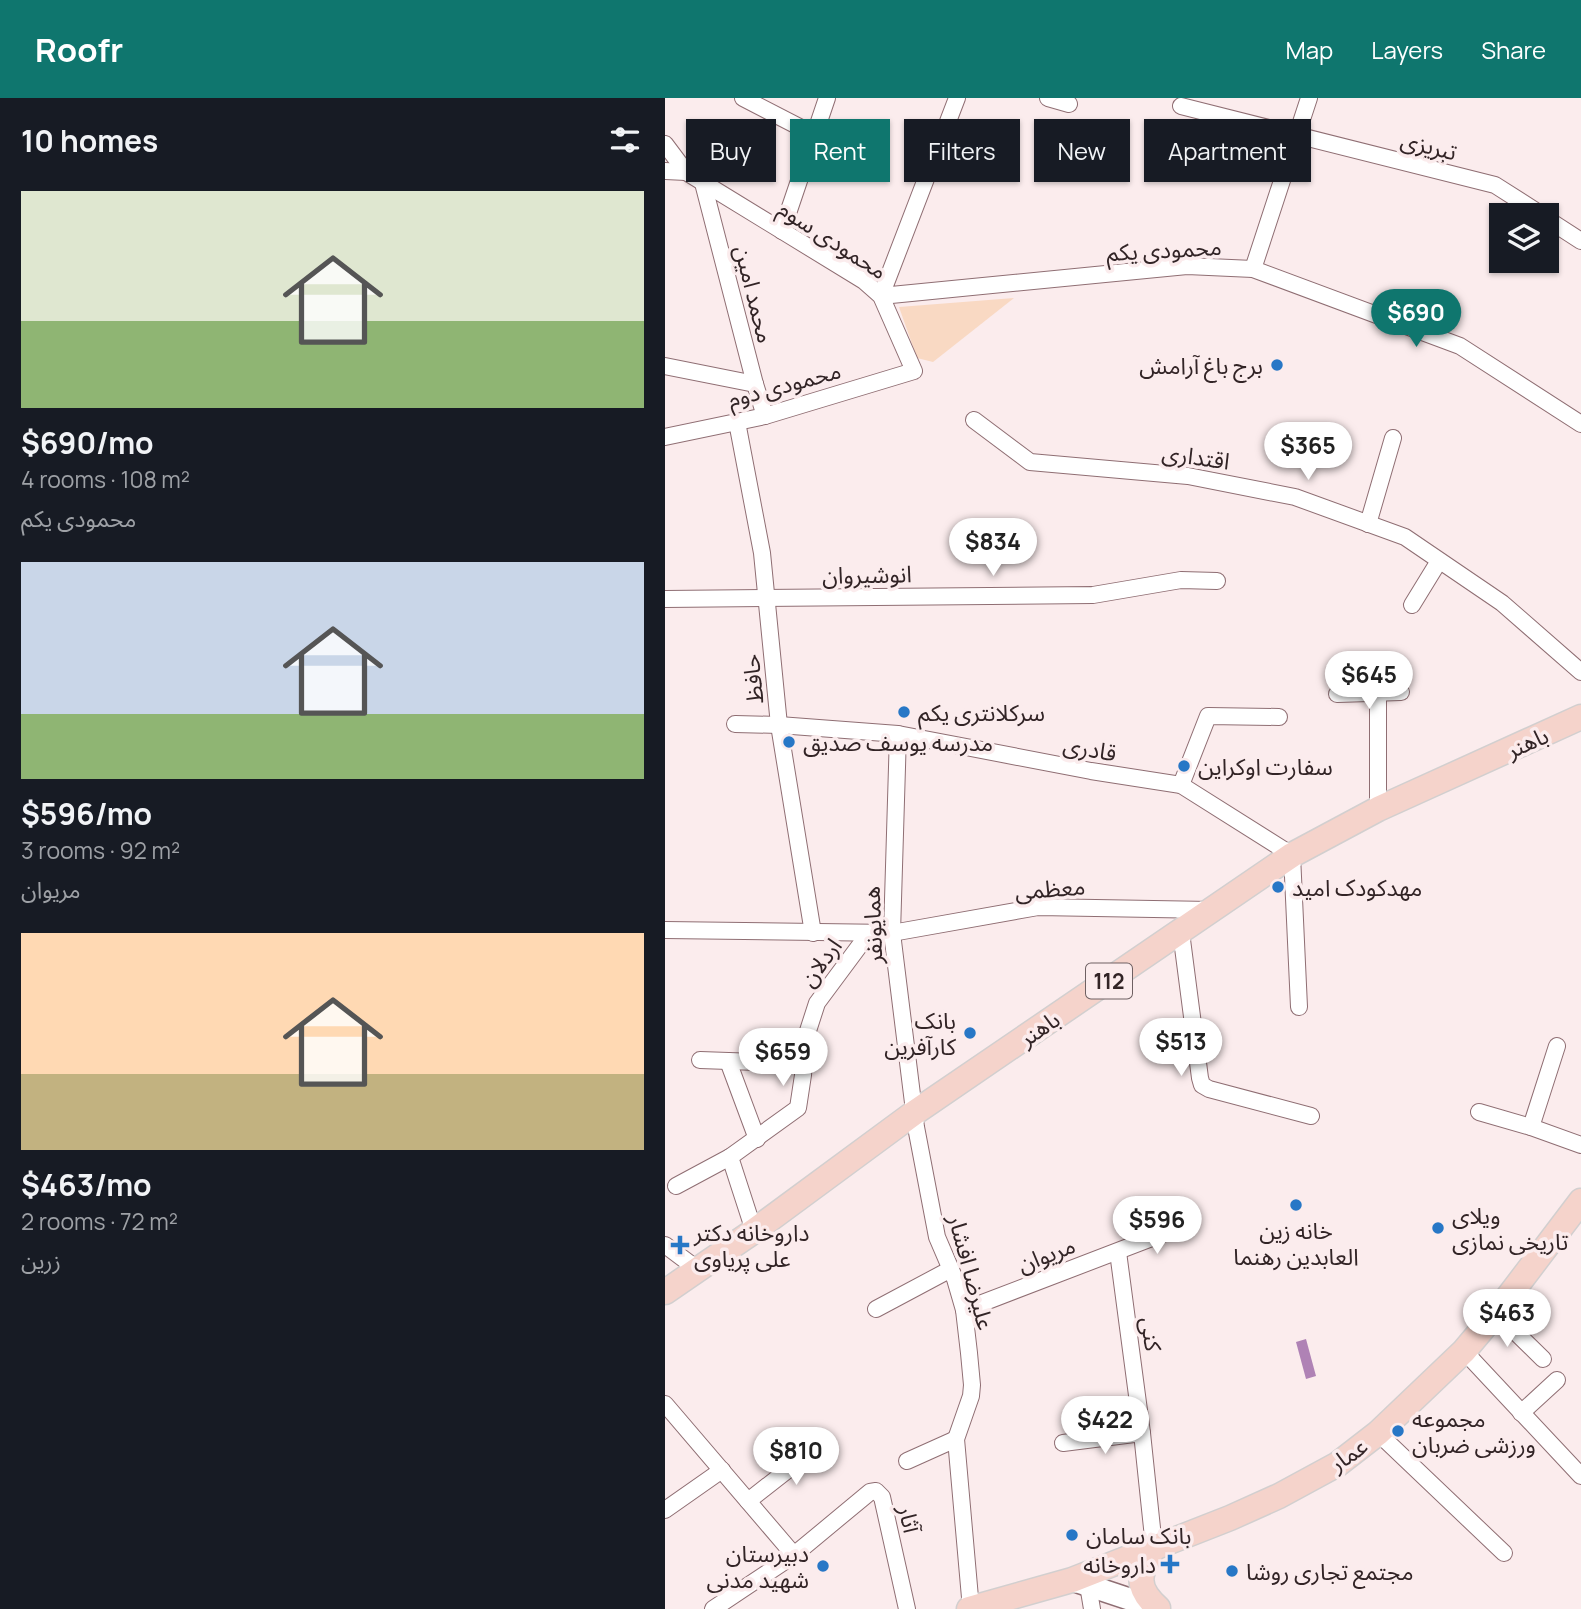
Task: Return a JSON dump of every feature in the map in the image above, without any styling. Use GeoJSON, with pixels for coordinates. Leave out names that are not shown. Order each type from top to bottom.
{"type":"FeatureCollection","features":[{"type":"Feature","properties":{"kind":"main road","name":"باهنر"},"geometry":{"type":"LineString","coordinates":[[665,1292],[754,1231],[914,1113],[1292,855],[1378,809],[1581,717]]}},
{"type":"Feature","properties":{"kind":"main road","name":"عمار"},"geometry":{"type":"LineString","coordinates":[[970,1609],[1080,1582],[1154,1547],[1279,1496],[1338,1464],[1378,1433],[1464,1351],[1581,1201]]}},
{"type":"Feature","properties":{"kind":"main road"},"geometry":{"type":"LineString","coordinates":[[1154,1547],[1141,1571],[1140,1582],[1145,1594],[1158,1609]]}},
{"type":"Feature","properties":{"kind":"main road"},"geometry":{"type":"LineString","coordinates":[[1080,1582],[1158,1609]]}},
{"type":"Feature","properties":{"kind":"street"},"geometry":{"type":"LineString","coordinates":[[743,98],[790,122]]}},
{"type":"Feature","properties":{"kind":"street"},"geometry":{"type":"LineString","coordinates":[[820,119],[827,98]]}},
{"type":"Feature","properties":{"kind":"street"},"geometry":{"type":"LineString","coordinates":[[881,296],[957,98]]}},
{"type":"Feature","properties":{"kind":"street"},"geometry":{"type":"LineString","coordinates":[[1048,98],[1069,104]]}},
{"type":"Feature","properties":{"kind":"street"},"geometry":{"type":"LineString","coordinates":[[1303,119],[1310,98]]}},
{"type":"Feature","properties":{"kind":"street","name":"تبریزی"},"geometry":{"type":"LineString","coordinates":[[1181,106],[1232,119]]}},
{"type":"Feature","properties":{"kind":"street","name":"تبریزی"},"geometry":{"type":"LineString","coordinates":[[1311,139],[1495,185],[1523,203]]}},
{"type":"Feature","properties":{"kind":"street","name":"محمودی سوم"},"geometry":{"type":"LineString","coordinates":[[665,144],[686,172]]}},
{"type":"Feature","properties":{"kind":"street"},"geometry":{"type":"LineString","coordinates":[[665,171],[686,172]]}},
{"type":"Feature","properties":{"kind":"street"},"geometry":{"type":"LineString","coordinates":[[782,231],[798,182]]}},
{"type":"Feature","properties":{"kind":"street"},"geometry":{"type":"LineString","coordinates":[[1253,269],[1282,182]]}},
{"type":"Feature","properties":{"kind":"street","name":"محمودی سوم"},"geometry":{"type":"LineString","coordinates":[[703,183],[864,281],[881,296],[914,371]]}},
{"type":"Feature","properties":{"kind":"street","name":"محمد امین"},"geometry":{"type":"LineString","coordinates":[[703,183],[765,416]]}},
{"type":"Feature","properties":{"kind":"street"},"geometry":{"type":"LineString","coordinates":[[1559,226],[1581,240]]}},
{"type":"Feature","properties":{"kind":"street","name":"محمودی یکم"},"geometry":{"type":"LineString","coordinates":[[881,296],[1187,266],[1253,269],[1460,346],[1581,424]]}},
{"type":"Feature","properties":{"kind":"street"},"geometry":{"type":"LineString","coordinates":[[665,366],[755,384]]}},
{"type":"Feature","properties":{"kind":"street","name":"محمودی دوم"},"geometry":{"type":"LineString","coordinates":[[665,437],[765,416],[914,371]]}},
{"type":"Feature","properties":{"kind":"street","name":"اقتداری"},"geometry":{"type":"LineString","coordinates":[[974,420],[1030,462],[1188,476],[1295,497],[1405,537],[1502,603],[1581,672]]}},
{"type":"Feature","properties":{"kind":"street","name":"حافظ"},"geometry":{"type":"LineString","coordinates":[[737,422],[762,553],[779,725],[813,933]]}},
{"type":"Feature","properties":{"kind":"street"},"geometry":{"type":"LineString","coordinates":[[1369,524],[1393,438]]}},
{"type":"Feature","properties":{"kind":"street"},"geometry":{"type":"LineString","coordinates":[[1412,605],[1440,561]]}},
{"type":"Feature","properties":{"kind":"street","name":"انوشیروان"},"geometry":{"type":"LineString","coordinates":[[665,599],[1093,595],[1181,580],[1217,581]]}},
{"type":"Feature","properties":{"kind":"street"},"geometry":{"type":"LineString","coordinates":[[1337,694],[1401,692]]}},
{"type":"Feature","properties":{"kind":"street"},"geometry":{"type":"LineString","coordinates":[[1378,693],[1378,809]]}},
{"type":"Feature","properties":{"kind":"street"},"geometry":{"type":"LineString","coordinates":[[1181,785],[1208,716],[1279,717]]}},
{"type":"Feature","properties":{"kind":"street","name":"قادری"},"geometry":{"type":"LineString","coordinates":[[735,724],[898,734],[1091,771],[1181,785],[1292,855]]}},
{"type":"Feature","properties":{"kind":"street","name":"همایونفر"},"geometry":{"type":"LineString","coordinates":[[898,734],[892,933],[914,1113]]}},
{"type":"Feature","properties":{"kind":"street"},"geometry":{"type":"LineString","coordinates":[[1292,855],[1300,1007]]}},
{"type":"Feature","properties":{"kind":"street","name":"معظمی"},"geometry":{"type":"LineString","coordinates":[[665,930],[892,933],[1038,907],[1214,910]]}},
{"type":"Feature","properties":{"kind":"street"},"geometry":{"type":"LineString","coordinates":[[1181,932],[1199,1078],[1202,1084],[1209,1089],[1311,1116]]}},
{"type":"Feature","properties":{"kind":"street","name":"اردلان"},"geometry":{"type":"LineString","coordinates":[[676,1186],[730,1157],[798,1108],[806,1037],[817,1003],[869,933]]}},
{"type":"Feature","properties":{"kind":"street"},"geometry":{"type":"LineString","coordinates":[[1531,1127],[1557,1046]]}},
{"type":"Feature","properties":{"kind":"street"},"geometry":{"type":"LineString","coordinates":[[700,1060],[757,1062]]}},
{"type":"Feature","properties":{"kind":"street"},"geometry":{"type":"LineString","coordinates":[[727,1061],[757,1139]]}},
{"type":"Feature","properties":{"kind":"street"},"geometry":{"type":"LineString","coordinates":[[1479,1112],[1581,1145]]}},
{"type":"Feature","properties":{"kind":"street","name":"علیرضا افشار"},"geometry":{"type":"LineString","coordinates":[[914,1113],[937,1237],[964,1310],[972,1385],[969,1404],[956,1439],[970,1609]]}},
{"type":"Feature","properties":{"kind":"street"},"geometry":{"type":"LineString","coordinates":[[730,1157],[754,1231]]}},
{"type":"Feature","properties":{"kind":"street","name":"مریوان"},"geometry":{"type":"LineString","coordinates":[[964,1310],[1183,1226]]}},
{"type":"Feature","properties":{"kind":"street"},"geometry":{"type":"LineString","coordinates":[[665,1245],[697,1269]]}},
{"type":"Feature","properties":{"kind":"street","name":"کنی"},"geometry":{"type":"LineString","coordinates":[[1118,1252],[1154,1547]]}},
{"type":"Feature","properties":{"kind":"street"},"geometry":{"type":"LineString","coordinates":[[876,1308],[951,1269]]}},
{"type":"Feature","properties":{"kind":"street"},"geometry":{"type":"LineString","coordinates":[[1496,1312],[1543,1359]]}},
{"type":"Feature","properties":{"kind":"street"},"geometry":{"type":"LineString","coordinates":[[1464,1351],[1581,1476]]}},
{"type":"Feature","properties":{"kind":"street"},"geometry":{"type":"LineString","coordinates":[[1521,1413],[1557,1380]]}},
{"type":"Feature","properties":{"kind":"street"},"geometry":{"type":"LineString","coordinates":[[665,1404],[794,1555],[713,1609]]}},
{"type":"Feature","properties":{"kind":"street"},"geometry":{"type":"LineString","coordinates":[[1063,1443],[1142,1433]]}},
{"type":"Feature","properties":{"kind":"street"},"geometry":{"type":"LineString","coordinates":[[1378,1433],[1504,1553]]}},
{"type":"Feature","properties":{"kind":"street"},"geometry":{"type":"LineString","coordinates":[[907,1461],[956,1439]]}},
{"type":"Feature","properties":{"kind":"street"},"geometry":{"type":"LineString","coordinates":[[748,1502],[821,1444]]}},
{"type":"Feature","properties":{"kind":"street"},"geometry":{"type":"LineString","coordinates":[[665,1510],[722,1470]]}},
{"type":"Feature","properties":{"kind":"street","name":"آثار"},"geometry":{"type":"LineString","coordinates":[[794,1555],[870,1492],[876,1492],[882,1497],[907,1609]]}},
{"type":"Feature","properties":{"kind":"street"},"geometry":{"type":"LineString","coordinates":[[1080,1582],[1091,1609]]}},
{"type":"Feature","properties":{"kind":"shaded area"},"geometry":{"type":"Polygon","coordinates":[[[1014,298],[933,362],[917,358],[899,307],[1014,298]]]}},
{"type":"Feature","properties":{"kind":"shaded area"},"geometry":{"type":"Polygon","coordinates":[[[1306,1339],[1316,1376],[1306,1379],[1296,1342],[1306,1339]]]}},
{"type":"Feature","properties":{"kind":"place","name":"برج باغ آرامش"},"geometry":{"type":"Point","coordinates":[1277,365]}},
{"type":"Feature","properties":{"kind":"place","name":"سرکلانتری یکم"},"geometry":{"type":"Point","coordinates":[904,712]}},
{"type":"Feature","properties":{"kind":"place","name":"مدرسه یوسف صدیق"},"geometry":{"type":"Point","coordinates":[789,742]}},
{"type":"Feature","properties":{"kind":"place","name":"سفارت اوکراین"},"geometry":{"type":"Point","coordinates":[1184,766]}},
{"type":"Feature","properties":{"kind":"place","name":"مهدکودک امید"},"geometry":{"type":"Point","coordinates":[1278,887]}},
{"type":"Feature","properties":{"kind":"place","name":"بانک کارآفرین"},"geometry":{"type":"Point","coordinates":[970,1033]}},
{"type":"Feature","properties":{"kind":"place","name":"خانه زین العابدین رهنما"},"geometry":{"type":"Point","coordinates":[1296,1205]}},
{"type":"Feature","properties":{"kind":"place","name":"ویلای تاریخی نمازی"},"geometry":{"type":"Point","coordinates":[1438,1228]}},
{"type":"Feature","properties":{"kind":"place","name":"داروخانه دکتر علی پریاوی"},"geometry":{"type":"Point","coordinates":[680,1245]}},
{"type":"Feature","properties":{"kind":"place","name":"مجموعه ورزشی ضربان"},"geometry":{"type":"Point","coordinates":[1398,1431]}},
{"type":"Feature","properties":{"kind":"place","name":"بانک سامان"},"geometry":{"type":"Point","coordinates":[1072,1535]}},
{"type":"Feature","properties":{"kind":"place","name":"داروخانه"},"geometry":{"type":"Point","coordinates":[1170,1564]}},
{"type":"Feature","properties":{"kind":"place","name":"دبیرستان شهید مدنی"},"geometry":{"type":"Point","coordinates":[823,1566]}},
{"type":"Feature","properties":{"kind":"place","name":"مجتمع تجاری روشا"},"geometry":{"type":"Point","coordinates":[1232,1571]}}]}
